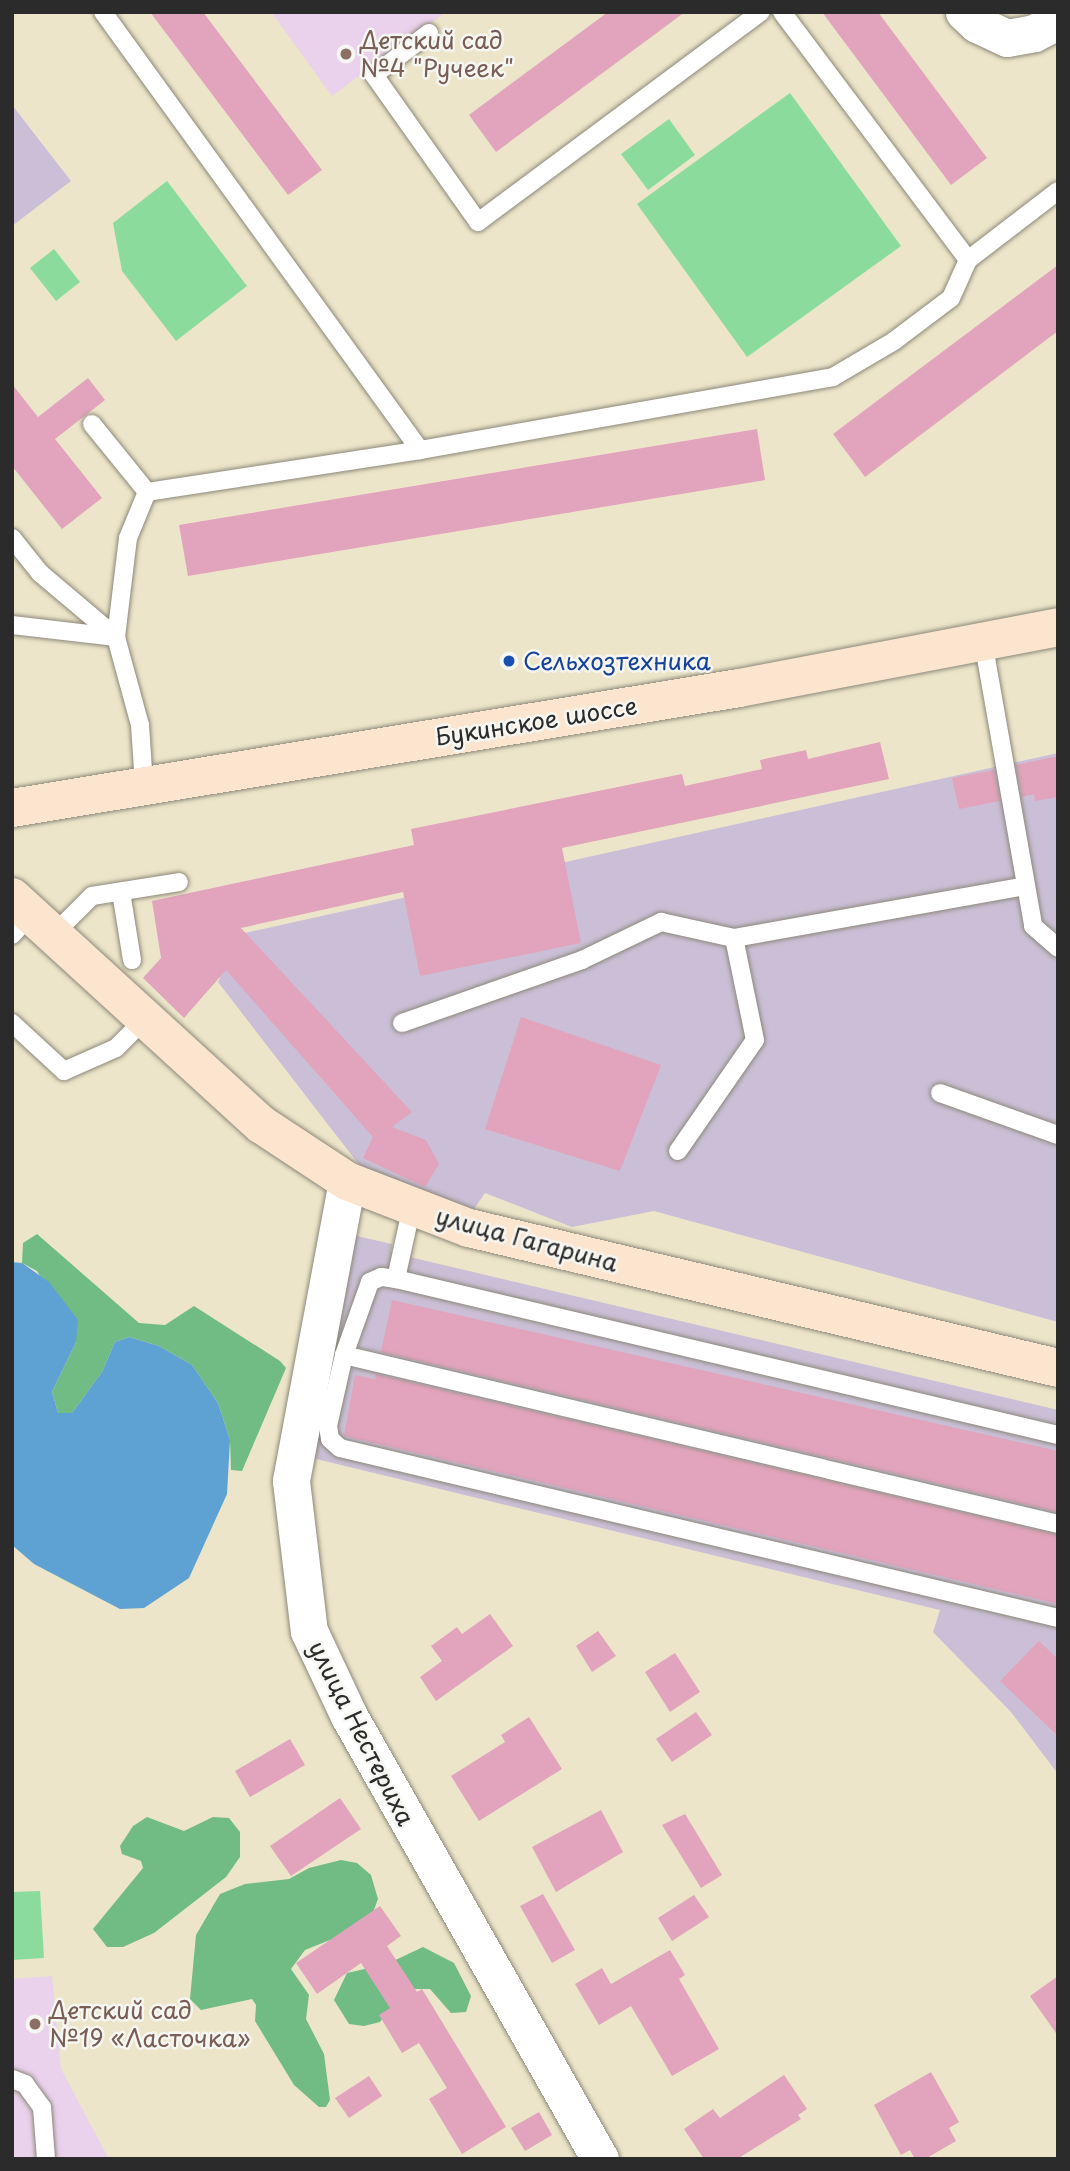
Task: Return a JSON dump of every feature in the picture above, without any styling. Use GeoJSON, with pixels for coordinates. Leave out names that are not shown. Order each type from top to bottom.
{"type":"FeatureCollection","features":[{"type":"Feature","properties":{"kind":"street"},"geometry":{"type":"LineString","coordinates":[[964,12],[977,24],[1007,38],[1034,33],[1058,21]]}},
{"type":"Feature","properties":{"kind":"street","name":"Букинское шоссе"},"geometry":{"type":"LineString","coordinates":[[12,808],[739,688],[1058,627]]}},
{"type":"Feature","properties":{"kind":"street","name":"улица Гагарина"},"geometry":{"type":"LineString","coordinates":[[26,921],[145,1019],[262,1125],[347,1181],[469,1228],[1058,1368]]}},
{"type":"Feature","properties":{"kind":"street","name":"улица Нестериха"},"geometry":{"type":"LineString","coordinates":[[347,1181],[291,1481],[309,1631],[349,1716],[600,2159]]}},
{"type":"Feature","properties":{"kind":"lane"},"geometry":{"type":"LineString","coordinates":[[103,12],[420,450]]}},
{"type":"Feature","properties":{"kind":"lane"},"geometry":{"type":"LineString","coordinates":[[429,33],[374,75],[478,222],[761,12]]}},
{"type":"Feature","properties":{"kind":"lane"},"geometry":{"type":"LineString","coordinates":[[782,12],[968,260]]}},
{"type":"Feature","properties":{"kind":"lane"},"geometry":{"type":"LineString","coordinates":[[147,492],[420,450],[833,377],[894,341],[951,298],[968,260],[1058,191]]}},
{"type":"Feature","properties":{"kind":"lane"},"geometry":{"type":"LineString","coordinates":[[92,424],[147,492]]}},
{"type":"Feature","properties":{"kind":"lane"},"geometry":{"type":"LineString","coordinates":[[144,785],[140,725],[116,637],[128,538],[147,492]]}},
{"type":"Feature","properties":{"kind":"lane"},"geometry":{"type":"LineString","coordinates":[[12,538],[40,573],[116,637]]}},
{"type":"Feature","properties":{"kind":"lane"},"geometry":{"type":"LineString","coordinates":[[12,625],[116,637]]}},
{"type":"Feature","properties":{"kind":"lane"},"geometry":{"type":"LineString","coordinates":[[983,641],[1033,926],[1057,946]]}},
{"type":"Feature","properties":{"kind":"lane"},"geometry":{"type":"LineString","coordinates":[[26,921],[92,896],[180,882]]}},
{"type":"Feature","properties":{"kind":"lane"},"geometry":{"type":"LineString","coordinates":[[402,1023],[582,960],[661,922],[734,938],[1026,886]]}},
{"type":"Feature","properties":{"kind":"lane"},"geometry":{"type":"LineString","coordinates":[[121,892],[132,960]]}},
{"type":"Feature","properties":{"kind":"lane"},"geometry":{"type":"LineString","coordinates":[[678,1151],[755,1040],[734,938]]}},
{"type":"Feature","properties":{"kind":"lane"},"geometry":{"type":"LineString","coordinates":[[12,1023],[64,1071],[116,1048],[145,1019]]}},
{"type":"Feature","properties":{"kind":"lane"},"geometry":{"type":"LineString","coordinates":[[940,1093],[1058,1135]]}},
{"type":"Feature","properties":{"kind":"lane"},"geometry":{"type":"LineString","coordinates":[[396,1279],[412,1206]]}},
{"type":"Feature","properties":{"kind":"lane"},"geometry":{"type":"LineString","coordinates":[[1058,1435],[381,1277],[370,1282],[344,1355],[328,1426],[330,1439],[340,1448],[1058,1618]]}},
{"type":"Feature","properties":{"kind":"lane"},"geometry":{"type":"LineString","coordinates":[[344,1355],[1058,1524]]}},
{"type":"Feature","properties":{"kind":"lane"},"geometry":{"type":"LineString","coordinates":[[12,2079],[35,2093],[42,2107],[46,2159]]}},
{"type":"Feature","properties":{"kind":"shaded area","name":"Детский сад №4 \"Ручеек\""},"geometry":{"type":"Polygon","coordinates":[[[271,12],[446,12],[332,96],[271,12]]]}},
{"type":"Feature","properties":{"kind":"shaded area"},"geometry":{"type":"Polygon","coordinates":[[[12,105],[71,181],[12,226],[12,105]]]}},
{"type":"Feature","properties":{"kind":"shaded area"},"geometry":{"type":"Polygon","coordinates":[[[1058,753],[1058,1322],[654,1211],[572,1227],[485,1193],[472,1212],[360,1166],[218,982],[240,934],[1058,753]]]}},
{"type":"Feature","properties":{"kind":"shaded area"},"geometry":{"type":"Polygon","coordinates":[[[348,1234],[392,1244],[391,1252],[401,1255],[1058,1410],[1058,1774],[1011,1712],[933,1632],[940,1610],[308,1457],[348,1234]]]}},
{"type":"Feature","properties":{"kind":"shaded area","name":"Детский сад №19 «Ласточка»"},"geometry":{"type":"Polygon","coordinates":[[[52,1976],[61,2069],[109,2159],[12,2159],[12,1979],[52,1976]]]}},
{"type":"Feature","properties":{"kind":"green space"},"geometry":{"type":"Polygon","coordinates":[[[790,93],[901,246],[747,357],[637,204],[790,93]]]}},
{"type":"Feature","properties":{"kind":"green space"},"geometry":{"type":"Polygon","coordinates":[[[669,119],[695,155],[648,190],[621,154],[669,119]]]}},
{"type":"Feature","properties":{"kind":"green space"},"geometry":{"type":"Polygon","coordinates":[[[167,181],[247,286],[176,341],[122,271],[113,223],[167,181]]]}},
{"type":"Feature","properties":{"kind":"green space"},"geometry":{"type":"Polygon","coordinates":[[[54,249],[80,282],[56,301],[30,268],[54,249]]]}},
{"type":"Feature","properties":{"kind":"green space"},"geometry":{"type":"Polygon","coordinates":[[[37,1234],[139,1323],[165,1325],[194,1306],[280,1361],[286,1368],[242,1471],[231,1470],[230,1440],[218,1403],[192,1365],[159,1346],[129,1337],[115,1342],[102,1372],[72,1413],[58,1413],[52,1392],[76,1342],[37,1271],[22,1263],[23,1243],[37,1234]]]}},
{"type":"Feature","properties":{"kind":"green space"},"geometry":{"type":"Polygon","coordinates":[[[147,1817],[184,1831],[213,1817],[229,1818],[240,1832],[240,1857],[226,1877],[154,1933],[123,1947],[107,1947],[93,1929],[143,1868],[141,1861],[122,1854],[120,1846],[133,1826],[147,1817]]]}},
{"type":"Feature","properties":{"kind":"green space"},"geometry":{"type":"Polygon","coordinates":[[[341,1860],[357,1863],[371,1875],[378,1899],[372,1915],[345,1934],[305,1950],[291,1969],[309,1995],[306,2019],[324,2054],[330,2100],[326,2107],[319,2107],[294,2085],[255,2021],[256,2005],[252,1999],[201,2010],[190,1999],[196,1935],[220,1894],[245,1884],[289,1879],[309,1868],[341,1860]]]}},
{"type":"Feature","properties":{"kind":"green space"},"geometry":{"type":"Polygon","coordinates":[[[40,1891],[44,1958],[12,1960],[12,1892],[40,1891]]]}},
{"type":"Feature","properties":{"kind":"green space"},"geometry":{"type":"Polygon","coordinates":[[[423,1947],[454,1963],[471,1996],[466,2012],[451,2013],[430,1989],[414,1989],[399,1996],[380,2022],[364,2026],[349,2024],[334,2000],[347,1973],[387,1964],[423,1947]]]}},
{"type":"Feature","properties":{"kind":"water"},"geometry":{"type":"Polygon","coordinates":[[[12,1262],[22,1263],[49,1282],[78,1320],[76,1342],[52,1392],[58,1413],[72,1413],[102,1372],[115,1342],[129,1337],[159,1346],[192,1365],[218,1403],[230,1440],[227,1494],[189,1578],[144,1608],[120,1609],[34,1564],[12,1545],[12,1262]]]}},
{"type":"Feature","properties":{"kind":"building"},"geometry":{"type":"Polygon","coordinates":[[[150,12],[203,12],[322,170],[288,195],[150,12]]]}},
{"type":"Feature","properties":{"kind":"building"},"geometry":{"type":"Polygon","coordinates":[[[608,12],[685,12],[496,152],[469,115],[608,12]]]}},
{"type":"Feature","properties":{"kind":"building"},"geometry":{"type":"Polygon","coordinates":[[[822,12],[878,12],[987,158],[951,185],[822,12]]]}},
{"type":"Feature","properties":{"kind":"building"},"geometry":{"type":"Polygon","coordinates":[[[1058,265],[1058,331],[865,477],[833,434],[1058,265]]]}},
{"type":"Feature","properties":{"kind":"building"},"geometry":{"type":"Polygon","coordinates":[[[88,378],[105,400],[55,439],[102,498],[62,529],[12,466],[12,384],[38,417],[88,378]]]}},
{"type":"Feature","properties":{"kind":"building"},"geometry":{"type":"Polygon","coordinates":[[[757,429],[765,480],[188,576],[179,525],[757,429]]]}},
{"type":"Feature","properties":{"kind":"building"},"geometry":{"type":"Polygon","coordinates":[[[880,742],[889,779],[562,848],[581,943],[420,976],[403,892],[241,928],[412,1112],[392,1127],[426,1140],[439,1164],[425,1187],[363,1158],[373,1137],[226,970],[184,1018],[143,978],[161,958],[152,901],[414,845],[411,829],[682,774],[685,786],[762,769],[760,760],[806,750],[808,759],[880,742]]]}},
{"type":"Feature","properties":{"kind":"building"},"geometry":{"type":"Polygon","coordinates":[[[1058,756],[1058,797],[1035,801],[1034,794],[1022,797],[1016,765],[1058,756]]]}},
{"type":"Feature","properties":{"kind":"building"},"geometry":{"type":"Polygon","coordinates":[[[994,770],[1000,801],[959,809],[952,778],[994,770]]]}},
{"type":"Feature","properties":{"kind":"building"},"geometry":{"type":"Polygon","coordinates":[[[521,1017],[661,1065],[620,1171],[485,1129],[521,1017]]]}},
{"type":"Feature","properties":{"kind":"building"},"geometry":{"type":"Polygon","coordinates":[[[392,1300],[1058,1451],[1058,1512],[381,1352],[392,1300]]]}},
{"type":"Feature","properties":{"kind":"building"},"geometry":{"type":"Polygon","coordinates":[[[376,1374],[1058,1535],[1058,1604],[344,1436],[355,1375],[375,1379],[376,1374]]]}},
{"type":"Feature","properties":{"kind":"building"},"geometry":{"type":"Polygon","coordinates":[[[490,1614],[513,1646],[436,1701],[420,1677],[442,1661],[431,1646],[457,1627],[462,1634],[490,1614]]]}},
{"type":"Feature","properties":{"kind":"building"},"geometry":{"type":"Polygon","coordinates":[[[598,1631],[616,1656],[592,1672],[576,1646],[598,1631]]]}},
{"type":"Feature","properties":{"kind":"building"},"geometry":{"type":"Polygon","coordinates":[[[1039,1641],[1058,1659],[1058,1736],[1000,1681],[1039,1641]]]}},
{"type":"Feature","properties":{"kind":"building"},"geometry":{"type":"Polygon","coordinates":[[[675,1653],[700,1692],[670,1712],[645,1672],[675,1653]]]}},
{"type":"Feature","properties":{"kind":"building"},"geometry":{"type":"Polygon","coordinates":[[[696,1712],[712,1735],[672,1762],[656,1739],[696,1712]]]}},
{"type":"Feature","properties":{"kind":"building"},"geometry":{"type":"Polygon","coordinates":[[[529,1717],[562,1769],[479,1821],[451,1776],[505,1742],[501,1735],[529,1717]]]}},
{"type":"Feature","properties":{"kind":"building"},"geometry":{"type":"Polygon","coordinates":[[[290,1739],[305,1765],[250,1797],[235,1771],[290,1739]]]}},
{"type":"Feature","properties":{"kind":"building"},"geometry":{"type":"Polygon","coordinates":[[[340,1798],[361,1829],[291,1876],[270,1846],[340,1798]]]}},
{"type":"Feature","properties":{"kind":"building"},"geometry":{"type":"Polygon","coordinates":[[[601,1810],[623,1852],[556,1892],[532,1847],[601,1810]]]}},
{"type":"Feature","properties":{"kind":"building"},"geometry":{"type":"Polygon","coordinates":[[[685,1814],[722,1875],[701,1888],[662,1825],[685,1814]]]}},
{"type":"Feature","properties":{"kind":"building"},"geometry":{"type":"Polygon","coordinates":[[[543,1894],[575,1950],[552,1963],[520,1906],[543,1894]]]}},
{"type":"Feature","properties":{"kind":"building"},"geometry":{"type":"Polygon","coordinates":[[[694,1895],[709,1917],[672,1941],[658,1918],[694,1895]]]}},
{"type":"Feature","properties":{"kind":"building"},"geometry":{"type":"Polygon","coordinates":[[[380,1906],[401,1936],[387,1946],[417,1992],[422,1989],[506,2127],[462,2154],[429,2099],[447,2088],[419,2043],[402,2053],[379,2015],[390,2008],[361,1963],[317,1994],[296,1963],[380,1906]]]}},
{"type":"Feature","properties":{"kind":"building"},"geometry":{"type":"Polygon","coordinates":[[[670,1950],[685,1975],[679,1979],[719,2049],[672,2076],[631,2006],[599,2025],[575,1984],[602,1968],[611,1984],[670,1950]]]}},
{"type":"Feature","properties":{"kind":"building"},"geometry":{"type":"Polygon","coordinates":[[[1058,1976],[1058,2036],[1030,1996],[1058,1976]]]}},
{"type":"Feature","properties":{"kind":"building"},"geometry":{"type":"Polygon","coordinates":[[[931,2072],[959,2122],[949,2128],[956,2141],[925,2159],[915,2159],[910,2150],[901,2155],[874,2105],[931,2072]]]}},
{"type":"Feature","properties":{"kind":"building"},"geometry":{"type":"Polygon","coordinates":[[[784,2075],[807,2109],[798,2115],[801,2119],[737,2159],[704,2159],[684,2129],[713,2109],[720,2118],[784,2075]]]}},
{"type":"Feature","properties":{"kind":"building"},"geometry":{"type":"Polygon","coordinates":[[[369,2076],[382,2096],[349,2118],[335,2098],[369,2076]]]}},
{"type":"Feature","properties":{"kind":"building"},"geometry":{"type":"Polygon","coordinates":[[[539,2112],[552,2135],[525,2151],[511,2128],[539,2112]]]}},
{"type":"Feature","properties":{"kind":"place","name":"Детский сад №4 \"Ручеек\""},"geometry":{"type":"Point","coordinates":[346,54]}},
{"type":"Feature","properties":{"kind":"place","name":"Сельхозтехника"},"geometry":{"type":"Point","coordinates":[509,661]}},
{"type":"Feature","properties":{"kind":"place","name":"Детский сад №19 «Ласточка»"},"geometry":{"type":"Point","coordinates":[35,2024]}}]}
